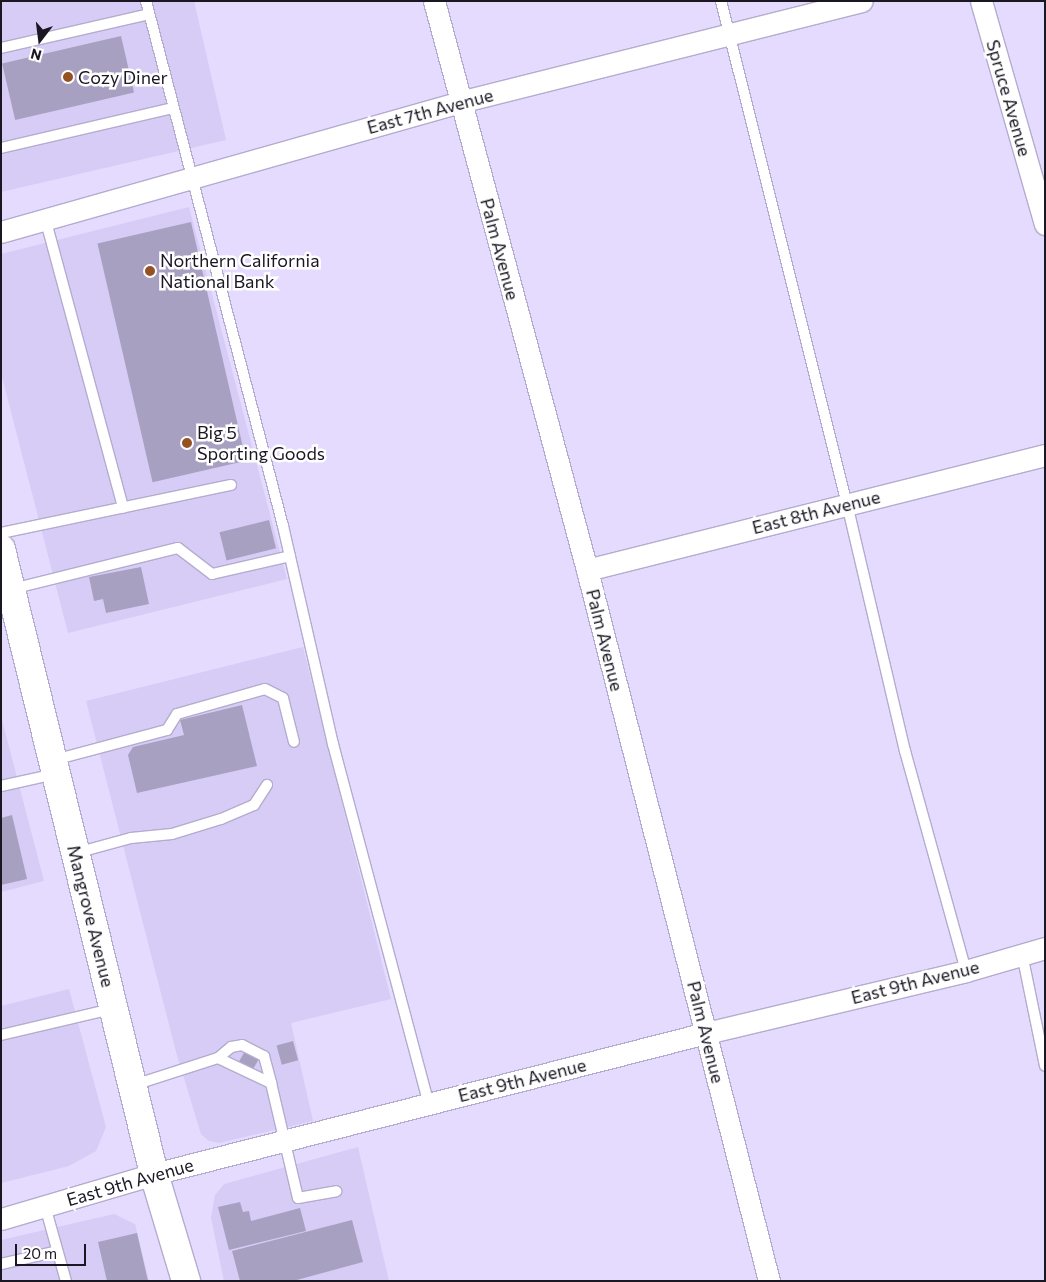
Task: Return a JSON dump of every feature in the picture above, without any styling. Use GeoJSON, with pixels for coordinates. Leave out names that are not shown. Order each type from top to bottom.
{"type":"FeatureCollection","features":[{"type":"Feature","properties":{"kind":"street","name":"Palm Avenue"},"geometry":{"type":"LineString","coordinates":[[434,1],[587,570],[768,1281]]}},
{"type":"Feature","properties":{"kind":"street","name":"East 7th Avenue"},"geometry":{"type":"LineString","coordinates":[[1,232],[460,102],[862,1]]}},
{"type":"Feature","properties":{"kind":"street","name":"Spruce Avenue"},"geometry":{"type":"LineString","coordinates":[[981,1],[1045,224]]}},
{"type":"Feature","properties":{"kind":"street","name":"East 8th Avenue"},"geometry":{"type":"LineString","coordinates":[[587,570],[1045,455]]}},
{"type":"Feature","properties":{"kind":"street","name":"Mangrove Avenue"},"geometry":{"type":"LineString","coordinates":[[1,549],[6,590],[54,767],[154,1174],[186,1281]]}},
{"type":"Feature","properties":{"kind":"street","name":"East 9th Avenue"},"geometry":{"type":"LineString","coordinates":[[1,1219],[154,1174],[706,1033],[966,971],[1045,948]]}},
{"type":"Feature","properties":{"kind":"lane"},"geometry":{"type":"LineString","coordinates":[[146,1],[190,179],[290,556],[333,744],[429,1104]]}},
{"type":"Feature","properties":{"kind":"lane"},"geometry":{"type":"LineString","coordinates":[[721,1],[847,504],[905,751],[966,971]]}},
{"type":"Feature","properties":{"kind":"lane"},"geometry":{"type":"LineString","coordinates":[[1,48],[150,14]]}},
{"type":"Feature","properties":{"kind":"lane"},"geometry":{"type":"LineString","coordinates":[[1,148],[173,108]]}},
{"type":"Feature","properties":{"kind":"lane"},"geometry":{"type":"LineString","coordinates":[[45,218],[123,508]]}},
{"type":"Feature","properties":{"kind":"lane"},"geometry":{"type":"LineString","coordinates":[[1,533],[230,485]]}},
{"type":"Feature","properties":{"kind":"lane"},"geometry":{"type":"LineString","coordinates":[[6,590],[178,548],[212,574],[290,556]]}},
{"type":"Feature","properties":{"kind":"lane"},"geometry":{"type":"LineString","coordinates":[[1,786],[167,730],[177,714],[265,689],[283,698],[294,742]]}},
{"type":"Feature","properties":{"kind":"lane"},"geometry":{"type":"LineString","coordinates":[[75,853],[131,838],[172,834],[221,819],[254,805],[267,785]]}},
{"type":"Feature","properties":{"kind":"lane"},"geometry":{"type":"LineString","coordinates":[[1022,954],[1045,1066]]}},
{"type":"Feature","properties":{"kind":"lane"},"geometry":{"type":"LineString","coordinates":[[1,1035],[113,1009]]}},
{"type":"Feature","properties":{"kind":"lane"},"geometry":{"type":"LineString","coordinates":[[132,1086],[218,1058],[231,1046],[242,1045],[264,1056],[298,1198],[336,1190]]}},
{"type":"Feature","properties":{"kind":"lane"},"geometry":{"type":"LineString","coordinates":[[218,1058],[271,1083]]}},
{"type":"Feature","properties":{"kind":"lane"},"geometry":{"type":"LineString","coordinates":[[46,1206],[66,1281]]}},
{"type":"Feature","properties":{"kind":"lane"},"geometry":{"type":"LineString","coordinates":[[1,1264],[58,1251]]}},
{"type":"Feature","properties":{"kind":"shaded area"},"geometry":{"type":"Polygon","coordinates":[[[1,1],[194,1],[226,140],[1,192],[1,1]]]}},
{"type":"Feature","properties":{"kind":"shaded area"},"geometry":{"type":"Polygon","coordinates":[[[189,207],[287,579],[68,633],[1,373],[1,254],[189,207]]]}},
{"type":"Feature","properties":{"kind":"shaded area"},"geometry":{"type":"Polygon","coordinates":[[[303,647],[391,999],[291,1023],[313,1121],[219,1143],[209,1141],[201,1134],[176,1052],[86,701],[303,647]]]}},
{"type":"Feature","properties":{"kind":"shaded area"},"geometry":{"type":"Polygon","coordinates":[[[1,716],[44,881],[1,892],[1,716]]]}},
{"type":"Feature","properties":{"kind":"shaded area"},"geometry":{"type":"Polygon","coordinates":[[[69,989],[106,1127],[96,1151],[69,1166],[1,1183],[1,1006],[69,989]]]}},
{"type":"Feature","properties":{"kind":"shaded area"},"geometry":{"type":"Polygon","coordinates":[[[358,1147],[389,1281],[224,1281],[211,1218],[215,1195],[224,1184],[358,1147]]]}},
{"type":"Feature","properties":{"kind":"shaded area"},"geometry":{"type":"Polygon","coordinates":[[[114,1214],[135,1224],[149,1281],[1,1281],[1,1240],[114,1214]]]}},
{"type":"Feature","properties":{"kind":"building","name":"Cozy Diner"},"geometry":{"type":"Polygon","coordinates":[[[121,36],[134,93],[15,120],[2,63],[121,36]]]}},
{"type":"Feature","properties":{"kind":"building"},"geometry":{"type":"Polygon","coordinates":[[[191,222],[246,461],[153,482],[97,244],[191,222]]]}},
{"type":"Feature","properties":{"kind":"building"},"geometry":{"type":"Polygon","coordinates":[[[269,520],[276,548],[227,560],[220,532],[269,520]]]}},
{"type":"Feature","properties":{"kind":"building"},"geometry":{"type":"Polygon","coordinates":[[[141,567],[149,604],[106,613],[103,599],[94,601],[89,577],[141,567]]]}},
{"type":"Feature","properties":{"kind":"building"},"geometry":{"type":"Polygon","coordinates":[[[242,705],[257,766],[137,793],[128,755],[133,747],[184,735],[180,720],[242,705]]]}},
{"type":"Feature","properties":{"kind":"building"},"geometry":{"type":"Polygon","coordinates":[[[12,815],[27,879],[1,885],[1,818],[12,815]]]}},
{"type":"Feature","properties":{"kind":"building"},"geometry":{"type":"Polygon","coordinates":[[[293,1041],[298,1060],[282,1065],[277,1045],[293,1041]]]}},
{"type":"Feature","properties":{"kind":"building"},"geometry":{"type":"Polygon","coordinates":[[[245,1051],[259,1059],[253,1069],[239,1061],[245,1051]]]}},
{"type":"Feature","properties":{"kind":"building"},"geometry":{"type":"Polygon","coordinates":[[[240,1202],[243,1212],[249,1211],[251,1221],[300,1208],[306,1231],[229,1250],[218,1207],[240,1202]]]}},
{"type":"Feature","properties":{"kind":"building"},"geometry":{"type":"Polygon","coordinates":[[[352,1220],[363,1262],[293,1281],[240,1281],[232,1251],[352,1220]]]}},
{"type":"Feature","properties":{"kind":"building"},"geometry":{"type":"Polygon","coordinates":[[[137,1233],[148,1281],[107,1281],[98,1242],[137,1233]]]}},
{"type":"Feature","properties":{"kind":"place","name":"Cozy Diner"},"geometry":{"type":"Point","coordinates":[68,77]}},
{"type":"Feature","properties":{"kind":"place","name":"Northern California National Bank"},"geometry":{"type":"Point","coordinates":[150,271]}},
{"type":"Feature","properties":{"kind":"place","name":"Big 5 Sporting Goods"},"geometry":{"type":"Point","coordinates":[187,443]}}]}
